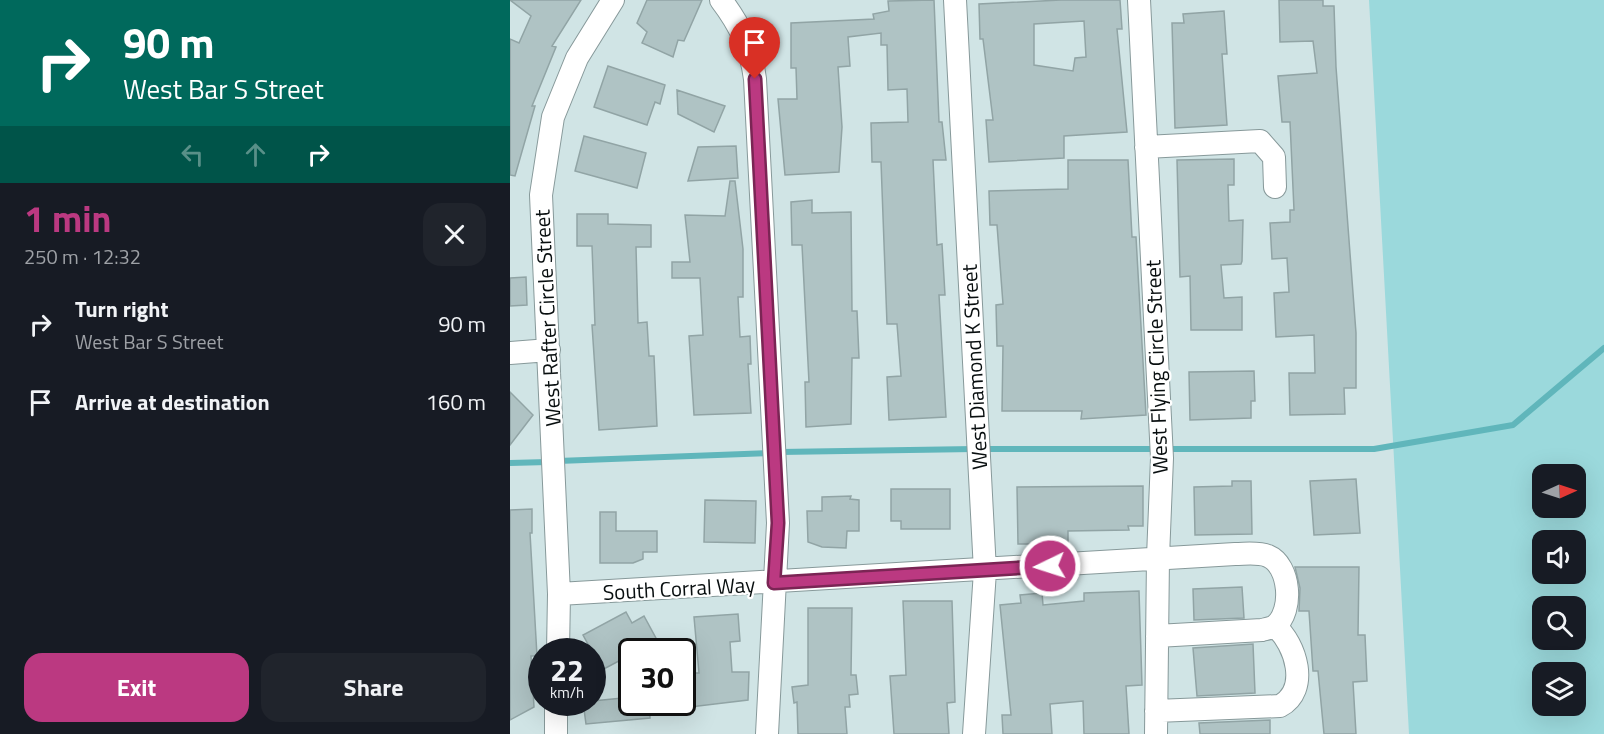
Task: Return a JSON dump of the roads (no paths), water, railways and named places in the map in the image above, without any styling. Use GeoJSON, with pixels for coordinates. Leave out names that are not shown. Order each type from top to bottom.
{"type":"FeatureCollection","features":[{"type":"Feature","properties":{"kind":"street","name":"West Rafter Circle Street"},"geometry":{"type":"LineString","coordinates":[[558,638],[559,594],[541,195],[553,117],[578,58],[613,0]]}},
{"type":"Feature","properties":{"kind":"street"},"geometry":{"type":"LineString","coordinates":[[721,0],[736,20],[752,54],[755,79],[778,523],[767,734]]}},
{"type":"Feature","properties":{"kind":"street","name":"West Diamond K Street"},"geometry":{"type":"LineString","coordinates":[[955,0],[984,571],[974,734]]}},
{"type":"Feature","properties":{"kind":"street","name":"West Flying Circle Street"},"geometry":{"type":"LineString","coordinates":[[1139,0],[1162,458],[1158,557],[1156,734]]}},
{"type":"Feature","properties":{"kind":"street"},"geometry":{"type":"LineString","coordinates":[[1146,147],[1260,141],[1274,157],[1275,187]]}},
{"type":"Feature","properties":{"kind":"street"},"geometry":{"type":"LineString","coordinates":[[510,353],[549,350]]}},
{"type":"Feature","properties":{"kind":"street","name":"South Corral Way"},"geometry":{"type":"LineString","coordinates":[[559,594],[984,571],[1158,557],[1258,554],[1269,556],[1278,563],[1285,582],[1284,614],[1275,626]]}},
{"type":"Feature","properties":{"kind":"street"},"geometry":{"type":"LineString","coordinates":[[1156,711],[1280,706],[1289,701],[1296,687],[1293,651],[1288,639],[1275,626],[1262,630],[1157,636]]}},
{"type":"Feature","properties":{"kind":"street"},"geometry":{"type":"LineString","coordinates":[[556,716],[556,734]]}},
{"type":"Feature","properties":{"kind":"waterway"},"geometry":{"type":"LineString","coordinates":[[1167,449],[1374,449],[1513,425],[1604,348]]}},
{"type":"Feature","properties":{"kind":"waterway"},"geometry":{"type":"LineString","coordinates":[[780,452],[974,449]]}},
{"type":"Feature","properties":{"kind":"waterway"},"geometry":{"type":"LineString","coordinates":[[984,449],[1157,449]]}},
{"type":"Feature","properties":{"kind":"waterway"},"geometry":{"type":"LineString","coordinates":[[558,461],[770,453]]}},
{"type":"Feature","properties":{"kind":"waterway"},"geometry":{"type":"LineString","coordinates":[[510,463],[548,462]]}}]}
